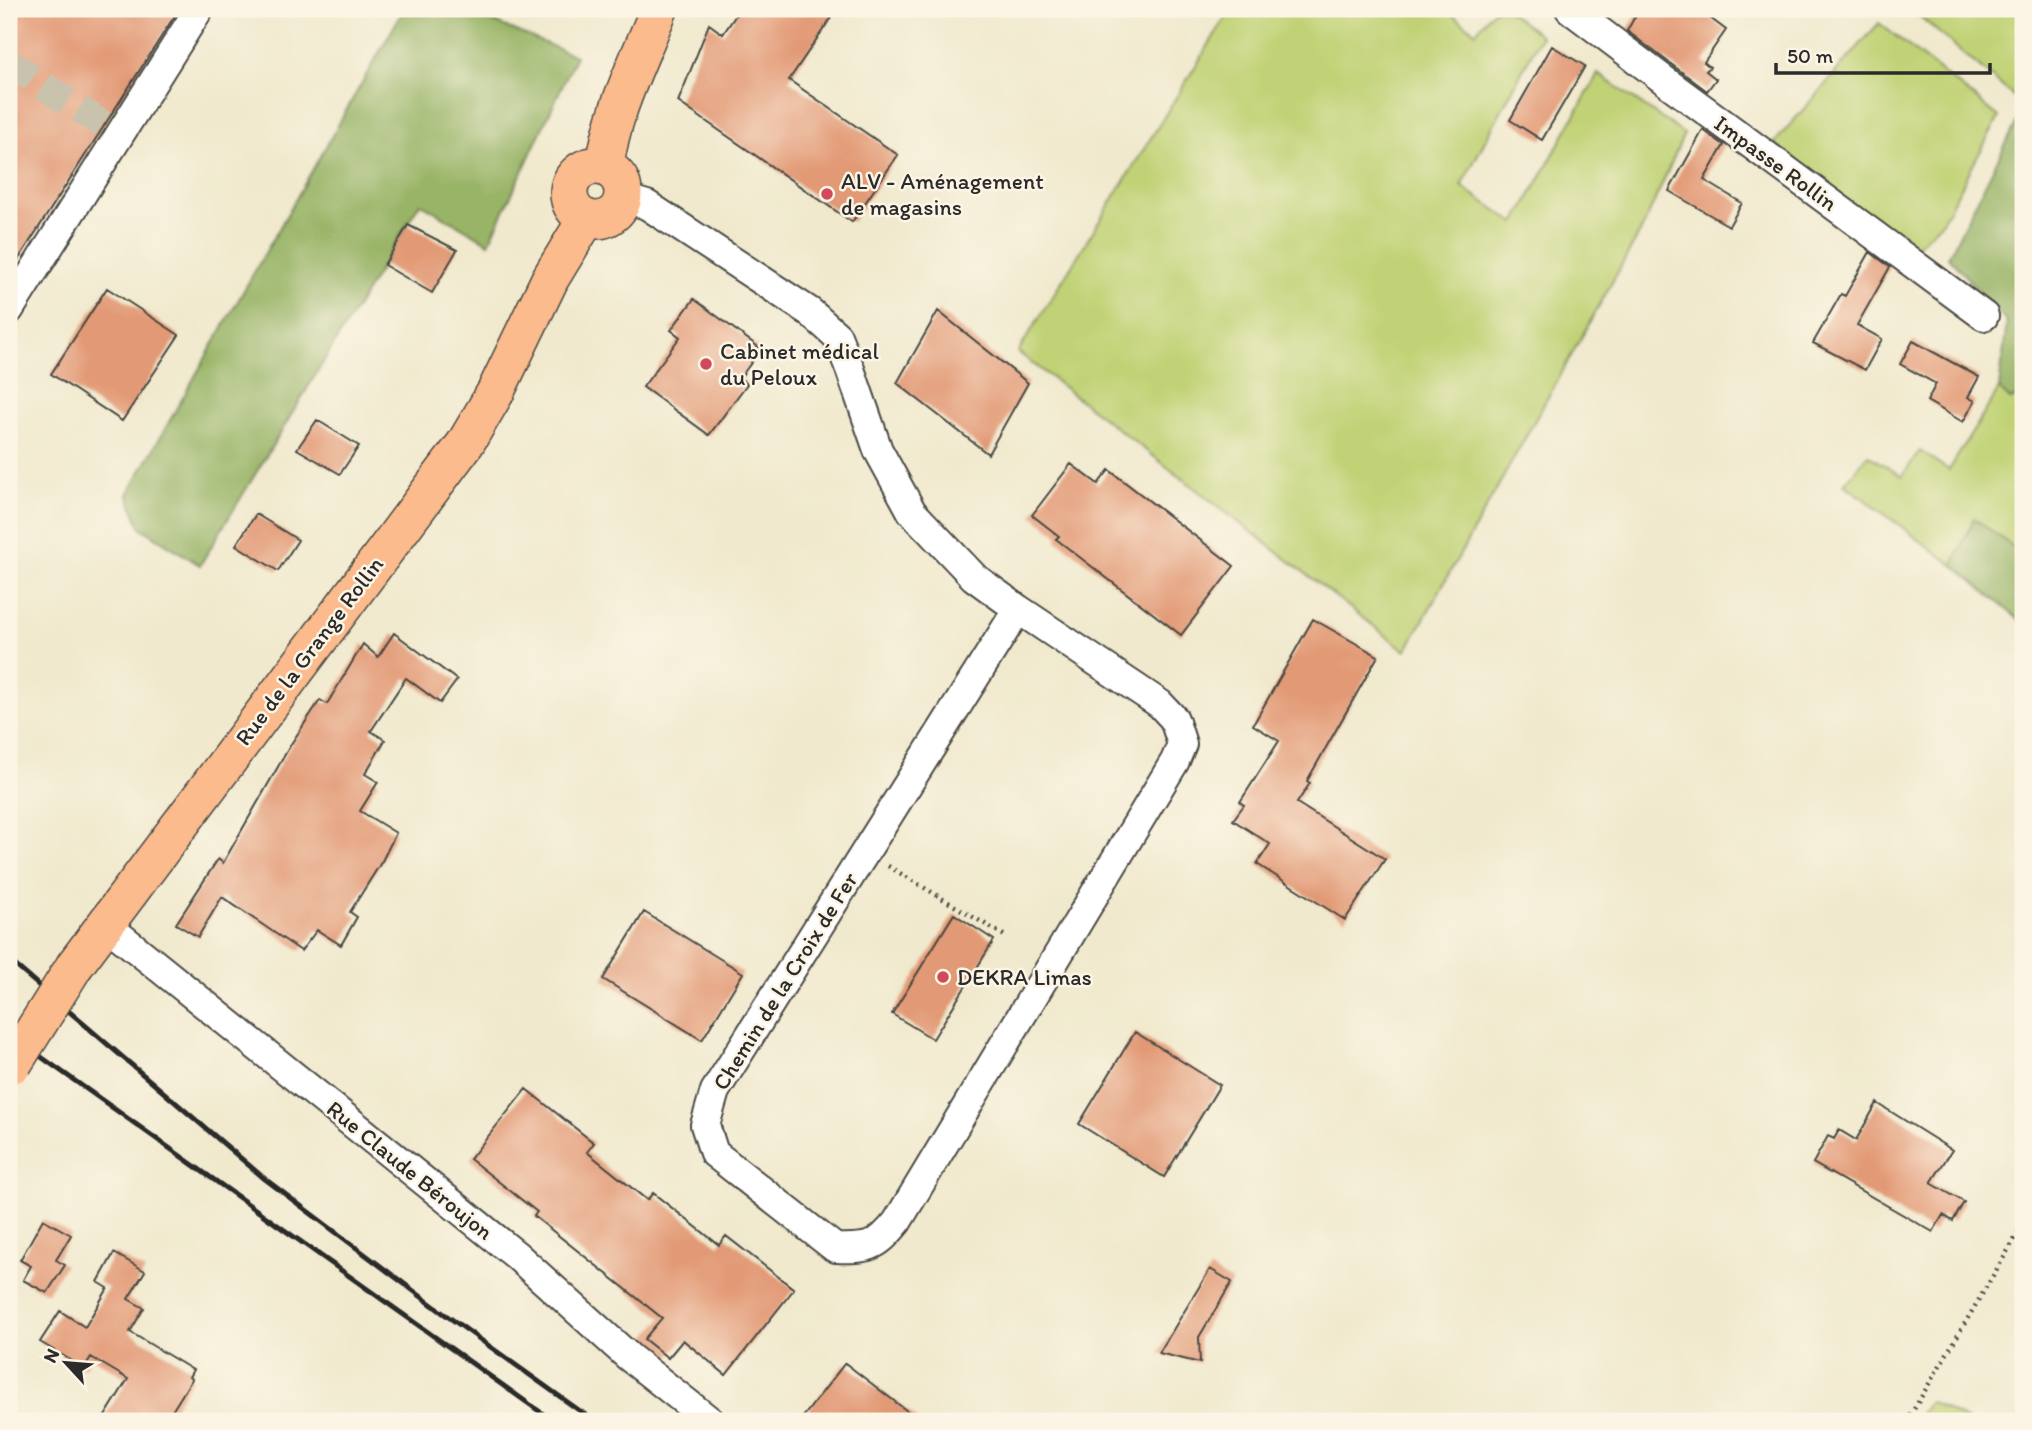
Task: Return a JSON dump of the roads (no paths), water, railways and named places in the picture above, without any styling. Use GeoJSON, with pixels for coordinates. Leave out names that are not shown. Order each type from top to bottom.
{"type":"FeatureCollection","features":[{"type":"Feature","properties":{"kind":"main road"},"geometry":{"type":"LineString","coordinates":[[605,167],[608,145],[620,109],[659,9]]}},
{"type":"Feature","properties":{"kind":"main road"},"geometry":{"type":"LineString","coordinates":[[605,167],[614,172],[621,181],[623,198],[616,211],[607,217],[587,218],[578,213],[572,204],[570,183],[576,174],[585,168],[605,167]]}},
{"type":"Feature","properties":{"kind":"main road","name":"Rue de la Grange Rollin"},"geometry":{"type":"LineString","coordinates":[[11,1067],[75,965],[465,444],[495,393],[550,279],[587,218]]}},
{"type":"Feature","properties":{"kind":"street"},"geometry":{"type":"LineString","coordinates":[[9,310],[112,131],[199,9]]}},
{"type":"Feature","properties":{"kind":"street","name":"Impasse Rollin"},"geometry":{"type":"LineString","coordinates":[[1570,9],[1984,316]]}},
{"type":"Feature","properties":{"kind":"street","name":"Chemin de la Croix de Fer"},"geometry":{"type":"LineString","coordinates":[[623,198],[647,205],[810,312],[837,336],[877,450],[912,512],[974,577],[1160,704],[1174,719],[1182,744],[1175,761],[897,1222],[883,1240],[860,1249],[835,1248],[714,1153],[705,1125],[715,1091],[1018,609]]}},
{"type":"Feature","properties":{"kind":"street","name":"Rue Claude Béroujon"},"geometry":{"type":"LineString","coordinates":[[106,924],[516,1255],[629,1357],[710,1421]]}},
{"type":"Feature","properties":{"kind":"tunnel"},"geometry":{"type":"LineString","coordinates":[[9,63],[105,126]]}},
{"type":"Feature","properties":{"kind":"railway"},"geometry":{"type":"LineString","coordinates":[[9,960],[265,1179],[443,1313],[594,1421]]}},
{"type":"Feature","properties":{"kind":"railway"},"geometry":{"type":"LineString","coordinates":[[9,1034],[553,1421]]}},
{"type":"Feature","properties":{"kind":"place","name":"ALV - Aménagement de magasins"},"geometry":{"type":"Point","coordinates":[827,194]}},
{"type":"Feature","properties":{"kind":"place","name":"Cabinet médical du Peloux"},"geometry":{"type":"Point","coordinates":[706,364]}},
{"type":"Feature","properties":{"kind":"place","name":"DEKRA Limas"},"geometry":{"type":"Point","coordinates":[943,977]}}]}
